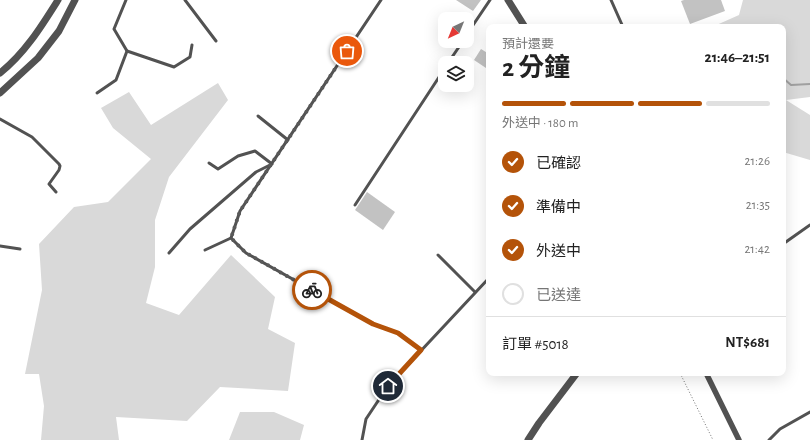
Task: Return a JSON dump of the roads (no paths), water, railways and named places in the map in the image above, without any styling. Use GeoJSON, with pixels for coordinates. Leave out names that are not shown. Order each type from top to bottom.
{"type":"FeatureCollection","features":[{"type":"Feature","properties":{"kind":"street"},"geometry":{"type":"LineString","coordinates":[[0,73],[19,56],[33,39],[58,0]]}},
{"type":"Feature","properties":{"kind":"street"},"geometry":{"type":"LineString","coordinates":[[0,93],[38,58],[59,31],[75,0]]}},
{"type":"Feature","properties":{"kind":"street"},"geometry":{"type":"LineString","coordinates":[[508,0],[523,24]]}},
{"type":"Feature","properties":{"kind":"street"},"geometry":{"type":"LineString","coordinates":[[528,440],[575,376]]}},
{"type":"Feature","properties":{"kind":"street"},"geometry":{"type":"LineString","coordinates":[[707,376],[738,440]]}},
{"type":"Feature","properties":{"kind":"lane"},"geometry":{"type":"LineString","coordinates":[[126,0],[114,29],[127,50],[174,67],[190,57],[192,45]]}},
{"type":"Feature","properties":{"kind":"lane"},"geometry":{"type":"LineString","coordinates":[[185,0],[216,41]]}},
{"type":"Feature","properties":{"kind":"lane"},"geometry":{"type":"LineString","coordinates":[[204,250],[231,238],[240,211],[381,0]]}},
{"type":"Feature","properties":{"kind":"lane"},"geometry":{"type":"LineString","coordinates":[[474,24],[490,0]]}},
{"type":"Feature","properties":{"kind":"lane"},"geometry":{"type":"LineString","coordinates":[[611,0],[622,24]]}},
{"type":"Feature","properties":{"kind":"lane"},"geometry":{"type":"LineString","coordinates":[[97,93],[116,80],[127,50]]}},
{"type":"Feature","properties":{"kind":"lane"},"geometry":{"type":"LineString","coordinates":[[355,205],[438,79]]}},
{"type":"Feature","properties":{"kind":"lane"},"geometry":{"type":"LineString","coordinates":[[258,116],[288,140]]}},
{"type":"Feature","properties":{"kind":"lane"},"geometry":{"type":"LineString","coordinates":[[0,119],[32,137],[59,164],[59,170],[49,184],[56,192]]}},
{"type":"Feature","properties":{"kind":"lane"},"geometry":{"type":"LineString","coordinates":[[209,163],[218,169],[238,156],[255,151],[272,164]]}},
{"type":"Feature","properties":{"kind":"lane"},"geometry":{"type":"LineString","coordinates":[[170,253],[190,229],[256,172],[272,164]]}},
{"type":"Feature","properties":{"kind":"lane"},"geometry":{"type":"LineString","coordinates":[[786,242],[810,225]]}},
{"type":"Feature","properties":{"kind":"lane"},"geometry":{"type":"LineString","coordinates":[[231,238],[246,253],[373,324],[398,333],[421,350]]}},
{"type":"Feature","properties":{"kind":"lane"},"geometry":{"type":"LineString","coordinates":[[0,246],[20,249]]}},
{"type":"Feature","properties":{"kind":"lane"},"geometry":{"type":"LineString","coordinates":[[438,255],[475,292]]}},
{"type":"Feature","properties":{"kind":"lane"},"geometry":{"type":"LineString","coordinates":[[362,440],[366,419],[388,386],[486,281]]}},
{"type":"Feature","properties":{"kind":"lane"},"geometry":{"type":"LineString","coordinates":[[769,440],[780,429],[810,412]]}},
{"type":"Feature","properties":{"kind":"waterway"},"geometry":{"type":"LineString","coordinates":[[786,81],[791,85],[810,84]]}}]}
